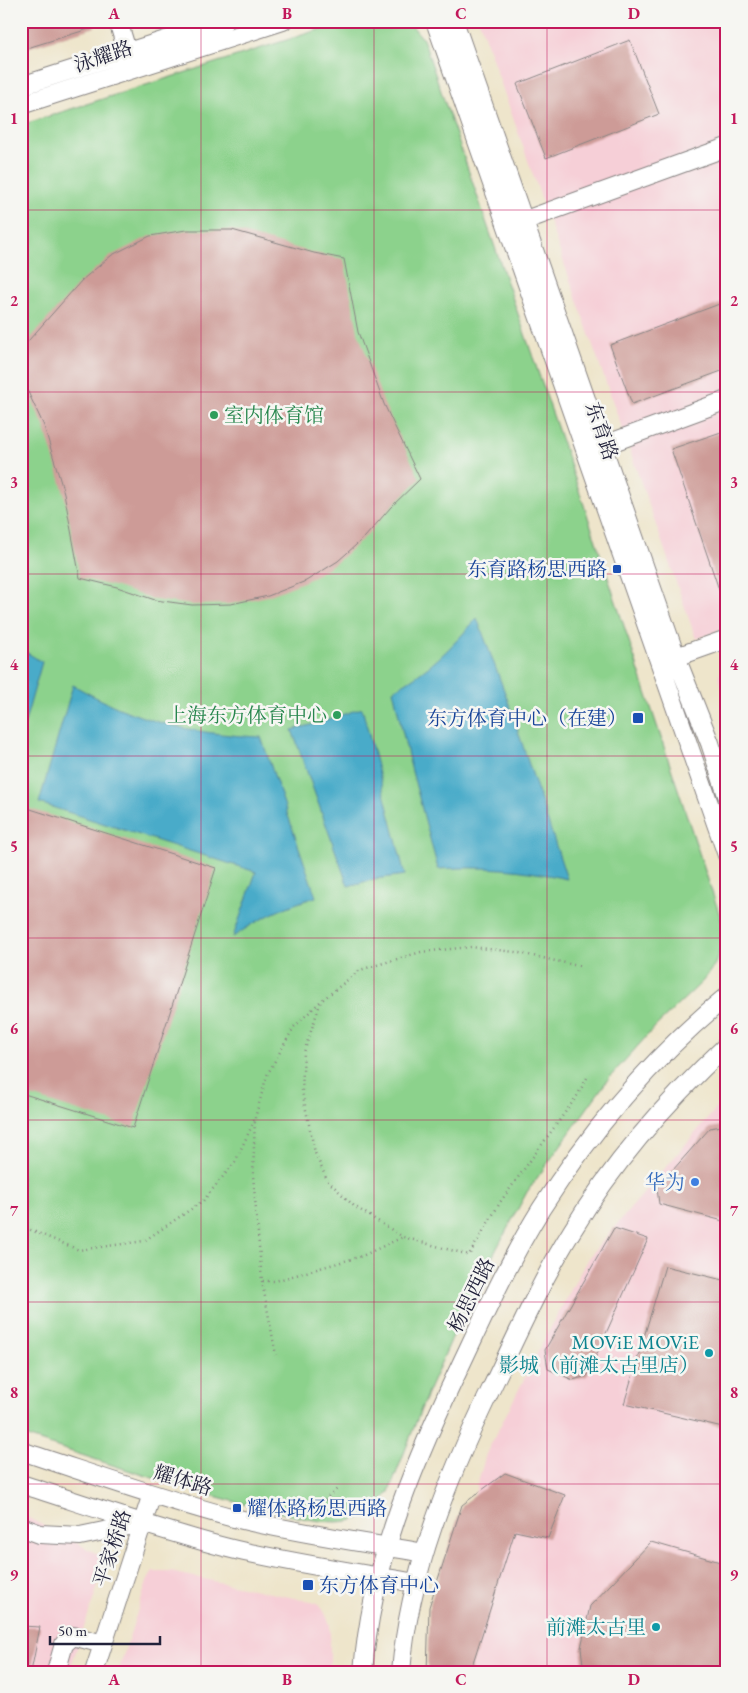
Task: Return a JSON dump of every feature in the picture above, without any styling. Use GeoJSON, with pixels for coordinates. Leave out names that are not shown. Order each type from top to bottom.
{"type":"FeatureCollection","features":[{"type":"Feature","properties":{"kind":"street"},"geometry":{"type":"LineString","coordinates":[[118,21],[130,61]]}},
{"type":"Feature","properties":{"kind":"street","name":"泳耀路"},"geometry":{"type":"LineString","coordinates":[[21,104],[225,21]]}},
{"type":"Feature","properties":{"kind":"street","name":"泳耀路"},"geometry":{"type":"LineString","coordinates":[[21,86],[130,61],[283,21]]}},
{"type":"Feature","properties":{"kind":"street","name":"东育路"},"geometry":{"type":"LineString","coordinates":[[435,21],[515,224],[594,448],[668,660],[727,855]]}},
{"type":"Feature","properties":{"kind":"street","name":"东育路"},"geometry":{"type":"LineString","coordinates":[[454,21],[515,224]]}},
{"type":"Feature","properties":{"kind":"street"},"geometry":{"type":"LineString","coordinates":[[515,224],[727,147]]}},
{"type":"Feature","properties":{"kind":"street"},"geometry":{"type":"LineString","coordinates":[[594,448],[727,400]]}},
{"type":"Feature","properties":{"kind":"street"},"geometry":{"type":"LineString","coordinates":[[668,660],[727,639]]}},
{"type":"Feature","properties":{"kind":"street","name":"东育路"},"geometry":{"type":"LineString","coordinates":[[668,660],[710,743],[727,795]]}},
{"type":"Feature","properties":{"kind":"street","name":"杨思西路"},"geometry":{"type":"LineString","coordinates":[[363,1672],[366,1635],[378,1577],[403,1498],[429,1432],[490,1303],[541,1210],[572,1163],[605,1119],[641,1077],[674,1043],[727,996]]}},
{"type":"Feature","properties":{"kind":"street"},"geometry":{"type":"LineString","coordinates":[[401,1672],[403,1640],[415,1583],[441,1503],[463,1447],[523,1320],[573,1230],[634,1143],[669,1102],[727,1045]]}},
{"type":"Feature","properties":{"kind":"street","name":"耀体路"},"geometry":{"type":"LineString","coordinates":[[21,1451],[152,1494],[236,1518],[284,1529],[424,1553]]}},
{"type":"Feature","properties":{"kind":"street"},"geometry":{"type":"LineString","coordinates":[[21,1484],[142,1523],[228,1548],[278,1559],[415,1583]]}},
{"type":"Feature","properties":{"kind":"street","name":"平家桥路"},"geometry":{"type":"LineString","coordinates":[[94,1672],[152,1494]]}},
{"type":"Feature","properties":{"kind":"street"},"geometry":{"type":"LineString","coordinates":[[21,1527],[40,1534],[80,1536],[142,1523]]}},
{"type":"Feature","properties":{"kind":"street"},"geometry":{"type":"LineString","coordinates":[[56,1672],[64,1644],[73,1636],[103,1644]]}},
{"type":"Feature","properties":{"kind":"path"},"geometry":{"type":"LineString","coordinates":[[21,1226],[79,1250],[144,1240],[203,1201],[235,1162],[255,1118],[267,1076],[294,1028],[321,1002],[360,970],[421,952],[471,947],[515,952],[579,966]]}},
{"type":"Feature","properties":{"kind":"path"},"geometry":{"type":"LineString","coordinates":[[321,1002],[304,1052],[302,1091],[315,1153],[327,1180],[354,1206],[403,1237],[469,1255],[502,1201],[577,1096],[588,1076]]}},
{"type":"Feature","properties":{"kind":"path"},"geometry":{"type":"LineString","coordinates":[[255,1118],[253,1175],[262,1281],[276,1355]]}},
{"type":"Feature","properties":{"kind":"path"},"geometry":{"type":"LineString","coordinates":[[262,1281],[275,1281],[362,1256],[403,1237]]}},
{"type":"Feature","properties":{"kind":"path"},"geometry":{"type":"LineString","coordinates":[[317,1507],[337,1489]]}},
{"type":"Feature","properties":{"kind":"shaded area"},"geometry":{"type":"Polygon","coordinates":[[[479,21],[727,21],[727,628],[696,639],[479,21]]]}},
{"type":"Feature","properties":{"kind":"shaded area"},"geometry":{"type":"Polygon","coordinates":[[[727,662],[727,700],[718,677],[727,662]]]}},
{"type":"Feature","properties":{"kind":"shaded area","name":"前滩太古里"},"geometry":{"type":"Polygon","coordinates":[[[727,1096],[727,1672],[433,1672],[457,1557],[486,1454],[542,1344],[588,1258],[727,1096]]]}},
{"type":"Feature","properties":{"kind":"shaded area"},"geometry":{"type":"Polygon","coordinates":[[[21,1514],[107,1559],[69,1672],[21,1672],[21,1514]]]}},
{"type":"Feature","properties":{"kind":"shaded area"},"geometry":{"type":"Polygon","coordinates":[[[153,1572],[171,1572],[318,1603],[330,1625],[330,1672],[118,1672],[147,1581],[153,1572]]]}},
{"type":"Feature","properties":{"kind":"green space","name":"上海东方体育中心"},"geometry":{"type":"Polygon","coordinates":[[[346,21],[408,21],[423,39],[583,502],[724,928],[721,947],[715,964],[703,981],[655,1027],[609,1078],[527,1192],[467,1304],[425,1399],[389,1492],[378,1506],[365,1516],[354,1520],[333,1522],[300,1517],[206,1494],[21,1435],[21,125],[346,21]]]}},
{"type":"Feature","properties":{"kind":"water"},"geometry":{"type":"Polygon","coordinates":[[[477,618],[508,701],[567,879],[503,869],[438,869],[409,760],[393,690],[428,667],[477,618]]]}},
{"type":"Feature","properties":{"kind":"water"},"geometry":{"type":"Polygon","coordinates":[[[21,649],[42,662],[21,736],[21,649]]]}},
{"type":"Feature","properties":{"kind":"water"},"geometry":{"type":"Polygon","coordinates":[[[73,685],[119,708],[164,723],[210,733],[261,737],[316,897],[273,913],[233,937],[256,872],[39,803],[73,685]]]}},
{"type":"Feature","properties":{"kind":"water"},"geometry":{"type":"Polygon","coordinates":[[[362,708],[405,875],[375,879],[348,886],[292,730],[362,708]]]}},
{"type":"Feature","properties":{"kind":"building"},"geometry":{"type":"Polygon","coordinates":[[[21,21],[93,21],[95,27],[21,50],[21,21]]]}},
{"type":"Feature","properties":{"kind":"building"},"geometry":{"type":"Polygon","coordinates":[[[630,40],[659,114],[546,158],[517,84],[630,40]]]}},
{"type":"Feature","properties":{"kind":"building","name":"室内体育馆"},"geometry":{"type":"Polygon","coordinates":[[[186,230],[232,230],[314,253],[344,259],[358,332],[384,404],[420,479],[391,507],[365,537],[338,561],[306,581],[268,596],[231,604],[192,605],[155,600],[117,587],[80,578],[64,493],[44,426],[21,377],[21,349],[82,280],[112,255],[150,236],[186,230]]]}},
{"type":"Feature","properties":{"kind":"building"},"geometry":{"type":"Polygon","coordinates":[[[722,303],[727,316],[727,369],[632,404],[610,345],[722,303]]]}},
{"type":"Feature","properties":{"kind":"building"},"geometry":{"type":"Polygon","coordinates":[[[727,430],[727,610],[726,610],[671,449],[727,430]]]}},
{"type":"Feature","properties":{"kind":"building"},"geometry":{"type":"Polygon","coordinates":[[[21,806],[216,868],[133,1128],[21,1093],[21,806]]]}},
{"type":"Feature","properties":{"kind":"building"},"geometry":{"type":"Polygon","coordinates":[[[727,1125],[727,1222],[659,1204],[657,1188],[710,1128],[727,1125]]]}},
{"type":"Feature","properties":{"kind":"building"},"geometry":{"type":"Polygon","coordinates":[[[614,1228],[648,1239],[587,1376],[573,1380],[548,1369],[545,1350],[614,1228]]]}},
{"type":"Feature","properties":{"kind":"building"},"geometry":{"type":"Polygon","coordinates":[[[665,1266],[727,1281],[727,1428],[624,1404],[665,1266]]]}},
{"type":"Feature","properties":{"kind":"building","name":"前滩太古里"},"geometry":{"type":"Polygon","coordinates":[[[505,1473],[565,1495],[548,1538],[515,1531],[470,1672],[427,1672],[429,1607],[462,1505],[505,1473]]]}},
{"type":"Feature","properties":{"kind":"building","name":"前滩太古里"},"geometry":{"type":"Polygon","coordinates":[[[651,1542],[727,1564],[727,1672],[584,1672],[581,1648],[590,1606],[651,1542]]]}},
{"type":"Feature","properties":{"kind":"building"},"geometry":{"type":"Polygon","coordinates":[[[21,1626],[40,1627],[31,1672],[21,1672],[21,1626]]]}},
{"type":"Feature","properties":{"kind":"place","name":"室内体育馆"},"geometry":{"type":"Point","coordinates":[214,415]}},
{"type":"Feature","properties":{"kind":"place","name":"东育路杨思西路"},"geometry":{"type":"Point","coordinates":[617,569]}},
{"type":"Feature","properties":{"kind":"place","name":"上海东方体育中心"},"geometry":{"type":"Point","coordinates":[337,715]}},
{"type":"Feature","properties":{"kind":"place","name":"东方体育中心（在建）"},"geometry":{"type":"Point","coordinates":[638,718]}},
{"type":"Feature","properties":{"kind":"place","name":"华为"},"geometry":{"type":"Point","coordinates":[695,1182]}},
{"type":"Feature","properties":{"kind":"place","name":"MOViE MOViE 影城（前滩太古里店）"},"geometry":{"type":"Point","coordinates":[709,1353]}},
{"type":"Feature","properties":{"kind":"place","name":"耀体路杨思西路"},"geometry":{"type":"Point","coordinates":[237,1508]}},
{"type":"Feature","properties":{"kind":"place","name":"东方体育中心"},"geometry":{"type":"Point","coordinates":[308,1585]}},
{"type":"Feature","properties":{"kind":"place","name":"前滩太古里"},"geometry":{"type":"Point","coordinates":[656,1627]}}]}
